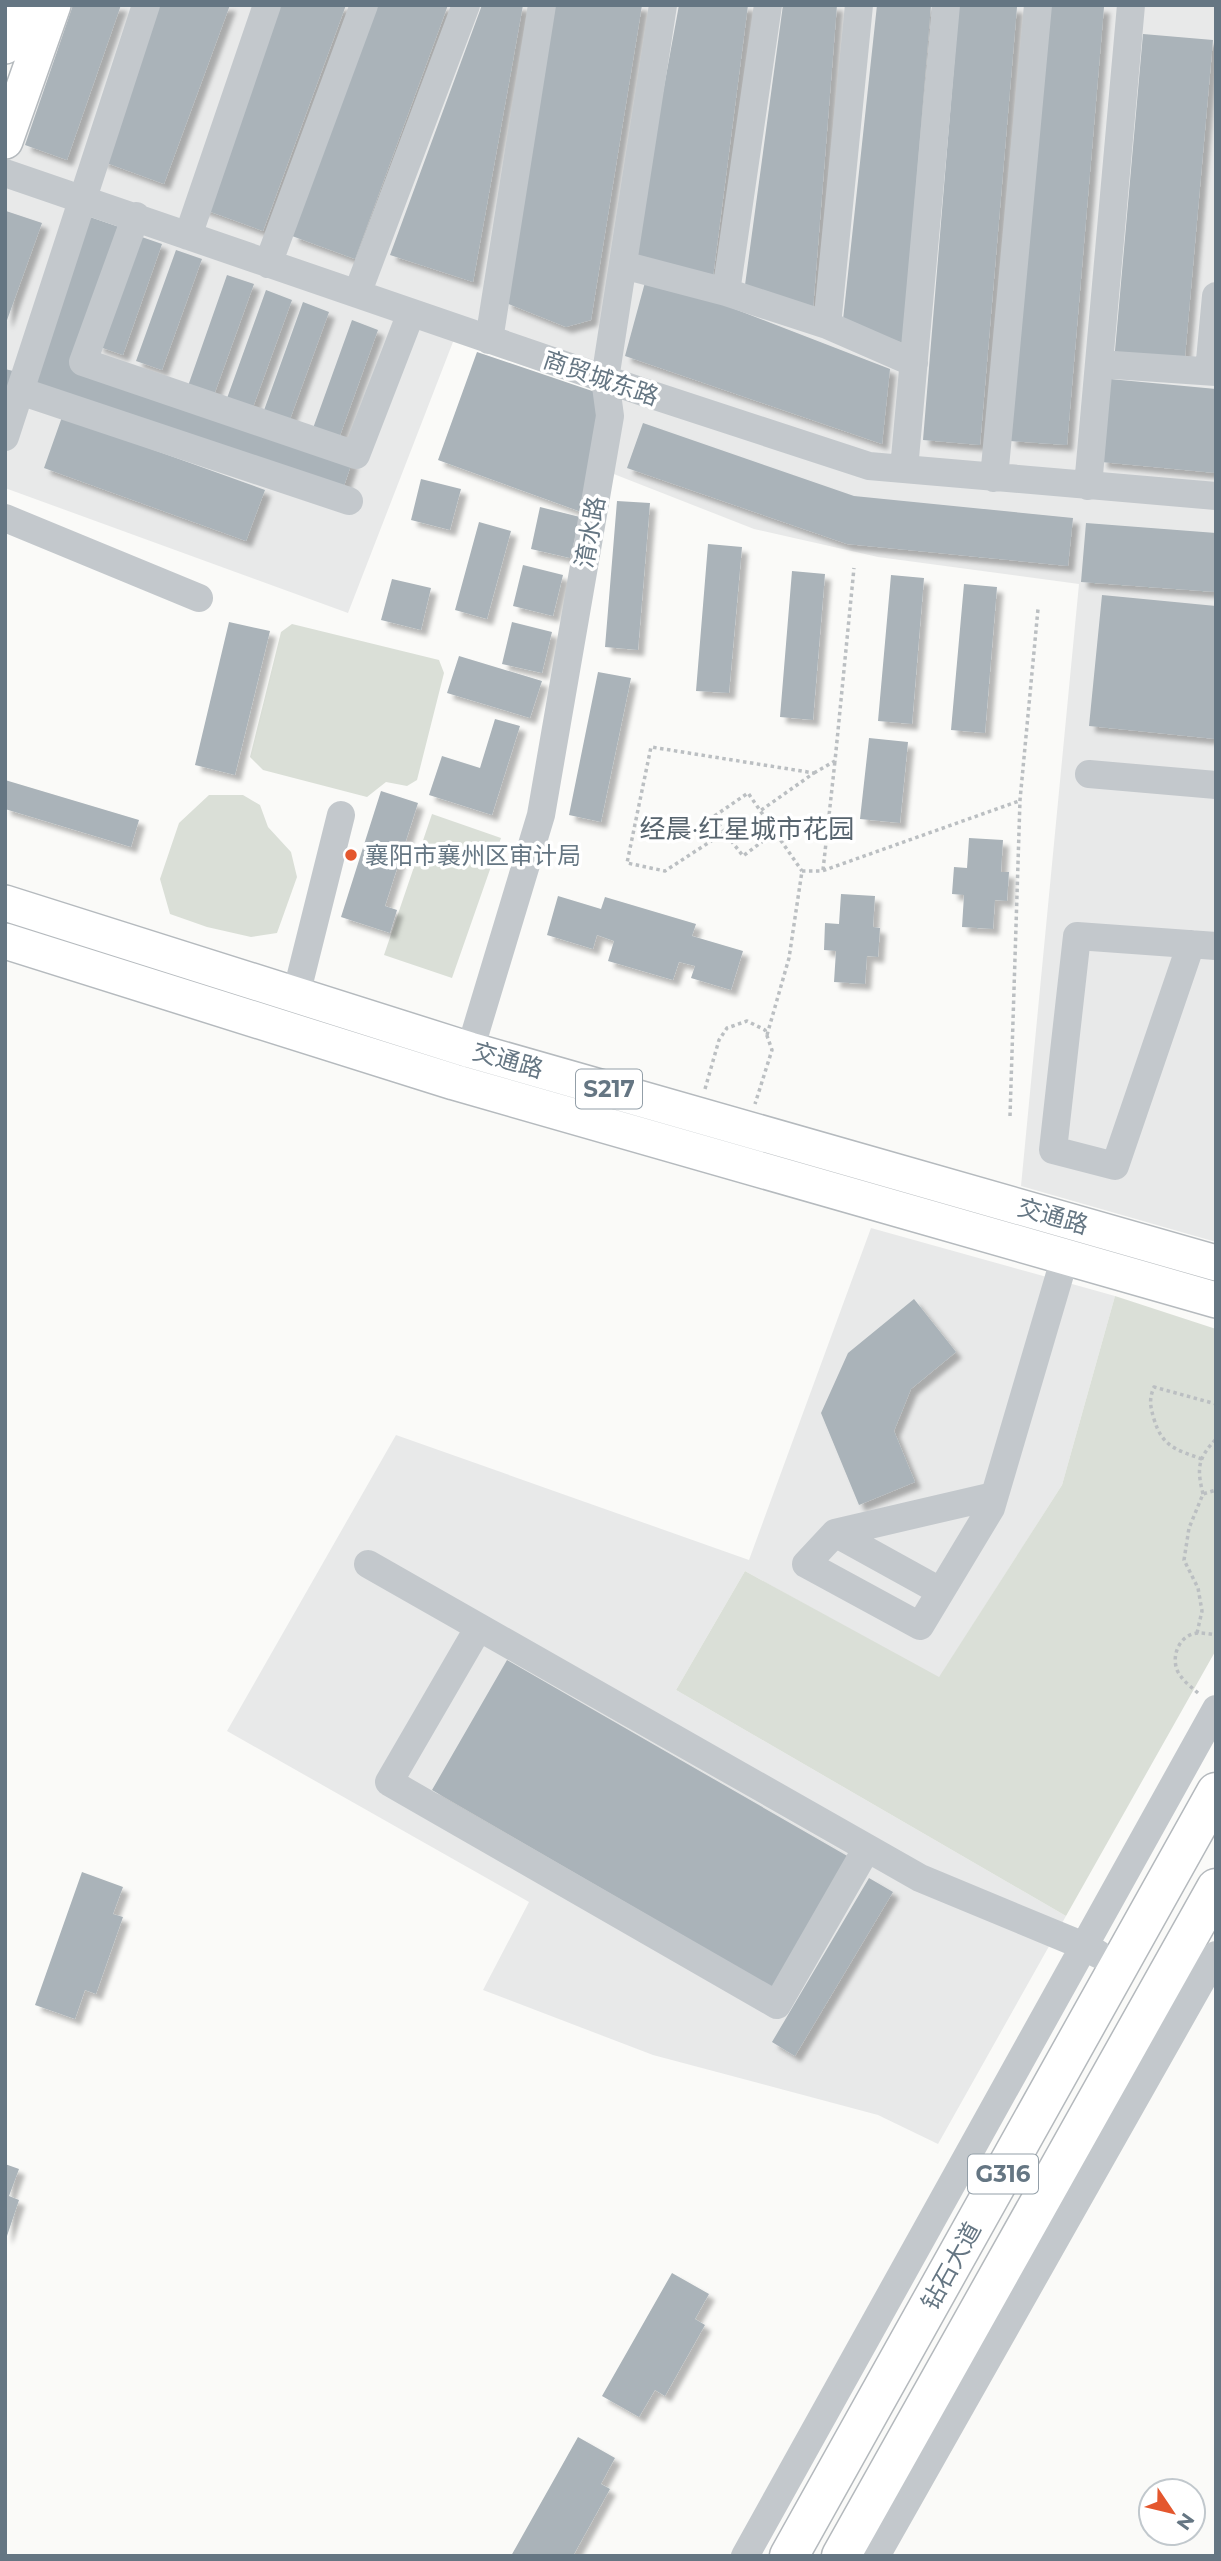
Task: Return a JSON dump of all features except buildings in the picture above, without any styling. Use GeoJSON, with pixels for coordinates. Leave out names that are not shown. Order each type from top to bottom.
{"type":"FeatureCollection","features":[{"type":"Feature","properties":{"kind":"highway","name":"钻石大道"},"geometry":{"type":"LineString","coordinates":[[789,2556],[1216,1792]]}},
{"type":"Feature","properties":{"kind":"highway","name":"钻石大道"},"geometry":{"type":"LineString","coordinates":[[841,2556],[891,2498],[1089,2148],[1216,1888]]}},
{"type":"Feature","properties":{"kind":"main road"},"geometry":{"type":"LineString","coordinates":[[5,46],[19,5]]}},
{"type":"Feature","properties":{"kind":"main road"},"geometry":{"type":"LineString","coordinates":[[5,141],[53,5]]}},
{"type":"Feature","properties":{"kind":"main road","name":"交通路"},"geometry":{"type":"LineString","coordinates":[[5,903],[470,1050],[1216,1263]]}},
{"type":"Feature","properties":{"kind":"main road","name":"交通路"},"geometry":{"type":"LineString","coordinates":[[5,941],[454,1082],[1216,1300]]}},
{"type":"Feature","properties":{"kind":"street"},"geometry":{"type":"LineString","coordinates":[[5,437],[146,5]]}},
{"type":"Feature","properties":{"kind":"street"},"geometry":{"type":"LineString","coordinates":[[188,236],[267,5]]}},
{"type":"Feature","properties":{"kind":"street"},"geometry":{"type":"LineString","coordinates":[[268,264],[364,5]]}},
{"type":"Feature","properties":{"kind":"street"},"geometry":{"type":"LineString","coordinates":[[357,294],[466,5]]}},
{"type":"Feature","properties":{"kind":"street"},"geometry":{"type":"LineString","coordinates":[[489,340],[542,5]]}},
{"type":"Feature","properties":{"kind":"street","name":"淯水路"},"geometry":{"type":"LineString","coordinates":[[470,1050],[541,815],[610,416],[605,379],[663,5]]}},
{"type":"Feature","properties":{"kind":"street"},"geometry":{"type":"LineString","coordinates":[[726,292],[768,5]]}},
{"type":"Feature","properties":{"kind":"street"},"geometry":{"type":"LineString","coordinates":[[827,325],[859,5]]}},
{"type":"Feature","properties":{"kind":"street"},"geometry":{"type":"LineString","coordinates":[[904,469],[946,5]]}},
{"type":"Feature","properties":{"kind":"street"},"geometry":{"type":"LineString","coordinates":[[994,478],[1038,5]]}},
{"type":"Feature","properties":{"kind":"street"},"geometry":{"type":"LineString","coordinates":[[1088,486],[1130,5]]}},
{"type":"Feature","properties":{"kind":"street","name":"商贸城东路"},"geometry":{"type":"LineString","coordinates":[[5,173],[489,340],[869,466],[1216,496]]}},
{"type":"Feature","properties":{"kind":"street"},"geometry":{"type":"LineString","coordinates":[[135,216],[83,362],[356,455],[411,313]]}},
{"type":"Feature","properties":{"kind":"street"},"geometry":{"type":"LineString","coordinates":[[623,265],[726,292],[827,325],[914,363]]}},
{"type":"Feature","properties":{"kind":"street"},"geometry":{"type":"LineString","coordinates":[[1099,364],[1212,371],[1216,296]]}},
{"type":"Feature","properties":{"kind":"street"},"geometry":{"type":"LineString","coordinates":[[20,391],[349,501]]}},
{"type":"Feature","properties":{"kind":"street"},"geometry":{"type":"LineString","coordinates":[[5,518],[199,598]]}},
{"type":"Feature","properties":{"kind":"street"},"geometry":{"type":"LineString","coordinates":[[1089,774],[1216,785]]}},
{"type":"Feature","properties":{"kind":"street"},"geometry":{"type":"LineString","coordinates":[[296,995],[341,815]]}},
{"type":"Feature","properties":{"kind":"street"},"geometry":{"type":"LineString","coordinates":[[1077,936],[1204,945],[1115,1166],[1053,1150],[1077,936]]}},
{"type":"Feature","properties":{"kind":"street"},"geometry":{"type":"LineString","coordinates":[[994,1496],[835,1532],[806,1564],[920,1626],[991,1508],[1065,1257]]}},
{"type":"Feature","properties":{"kind":"street"},"geometry":{"type":"LineString","coordinates":[[835,1532],[940,1591]]}},
{"type":"Feature","properties":{"kind":"street"},"geometry":{"type":"LineString","coordinates":[[368,1564],[920,1878],[1084,1946],[1119,1966]]}},
{"type":"Feature","properties":{"kind":"street"},"geometry":{"type":"LineString","coordinates":[[479,1628],[389,1782],[777,2005],[867,1848]]}},
{"type":"Feature","properties":{"kind":"street"},"geometry":{"type":"LineString","coordinates":[[745,2556],[1216,1709]]}},
{"type":"Feature","properties":{"kind":"street"},"geometry":{"type":"LineString","coordinates":[[1089,2148],[1216,1955]]}},
{"type":"Feature","properties":{"kind":"street"},"geometry":{"type":"LineString","coordinates":[[918,2244],[953,2262]]}},
{"type":"Feature","properties":{"kind":"street"},"geometry":{"type":"LineString","coordinates":[[876,2556],[891,2498]]}},
{"type":"Feature","properties":{"kind":"path"},"geometry":{"type":"LineString","coordinates":[[822,871],[854,568]]}},
{"type":"Feature","properties":{"kind":"path"},"geometry":{"type":"LineString","coordinates":[[1010,1116],[1020,800],[1038,609]]}},
{"type":"Feature","properties":{"kind":"path"},"geometry":{"type":"LineString","coordinates":[[725,832],[665,871],[627,863],[651,747],[814,773]]}},
{"type":"Feature","properties":{"kind":"path"},"geometry":{"type":"LineString","coordinates":[[760,811],[835,761]]}},
{"type":"Feature","properties":{"kind":"path"},"geometry":{"type":"LineString","coordinates":[[767,1035],[789,958],[802,871],[775,832],[760,811],[748,793],[713,817],[743,856],[775,832]]}},
{"type":"Feature","properties":{"kind":"path"},"geometry":{"type":"LineString","coordinates":[[802,871],[822,871],[1020,800]]}},
{"type":"Feature","properties":{"kind":"path"},"geometry":{"type":"LineString","coordinates":[[698,1115],[719,1040],[727,1028],[747,1021],[765,1030],[772,1050],[748,1129]]}},
{"type":"Feature","properties":{"kind":"path"},"geometry":{"type":"LineString","coordinates":[[1202,1459],[1174,1449],[1158,1434],[1149,1400],[1154,1387],[1216,1404]]}},
{"type":"Feature","properties":{"kind":"path"},"geometry":{"type":"LineString","coordinates":[[1197,1633],[1202,1611],[1200,1599],[1198,1588],[1184,1560],[1189,1528],[1203,1494],[1198,1471],[1206,1448],[1216,1439]]}},
{"type":"Feature","properties":{"kind":"path"},"geometry":{"type":"LineString","coordinates":[[1203,1494],[1216,1490]]}},
{"type":"Feature","properties":{"kind":"path"},"geometry":{"type":"LineString","coordinates":[[1216,1635],[1197,1633],[1184,1637],[1175,1651],[1176,1669],[1185,1682],[1216,1709]]}},
{"type":"Feature","properties":{"kind":"shaded area"},"geometry":{"type":"Polygon","coordinates":[[[53,5],[1216,5],[1216,1242],[1021,1186],[1079,584],[878,557],[754,529],[601,469],[605,379],[458,329],[348,613],[5,488],[5,141],[53,5]]]}},
{"type":"Feature","properties":{"kind":"shaded area"},"geometry":{"type":"Polygon","coordinates":[[[292,624],[439,660],[444,673],[417,780],[407,786],[386,782],[367,797],[263,770],[250,757],[281,632],[292,624]]]}},
{"type":"Feature","properties":{"kind":"shaded area"},"geometry":{"type":"Polygon","coordinates":[[[209,795],[243,795],[260,805],[268,827],[291,852],[297,877],[277,933],[251,937],[207,927],[170,914],[160,879],[179,823],[209,795]]]}},
{"type":"Feature","properties":{"kind":"shaded area"},"geometry":{"type":"Polygon","coordinates":[[[432,814],[501,838],[452,978],[384,955],[432,814]]]}},
{"type":"Feature","properties":{"kind":"shaded area"},"geometry":{"type":"Polygon","coordinates":[[[871,1228],[1115,1296],[1062,1485],[939,1678],[745,1571],[676,1690],[1066,1916],[938,2144],[878,2115],[653,2055],[483,1990],[529,1902],[227,1731],[396,1435],[749,1560],[871,1228]]]}},
{"type":"Feature","properties":{"kind":"shaded area"},"geometry":{"type":"Polygon","coordinates":[[[1115,1296],[1216,1329],[1216,1650],[1066,1916],[676,1690],[745,1571],[939,1677],[1062,1485],[1115,1296]]]}},
{"type":"Feature","properties":{"kind":"place","name":"襄阳市襄州区审计局"},"geometry":{"type":"Point","coordinates":[351,855]}},
{"type":"Feature","properties":{"kind":"district","name":"经晨·红星城市花园"},"geometry":{"type":"Point","coordinates":[747,829]}}]}
